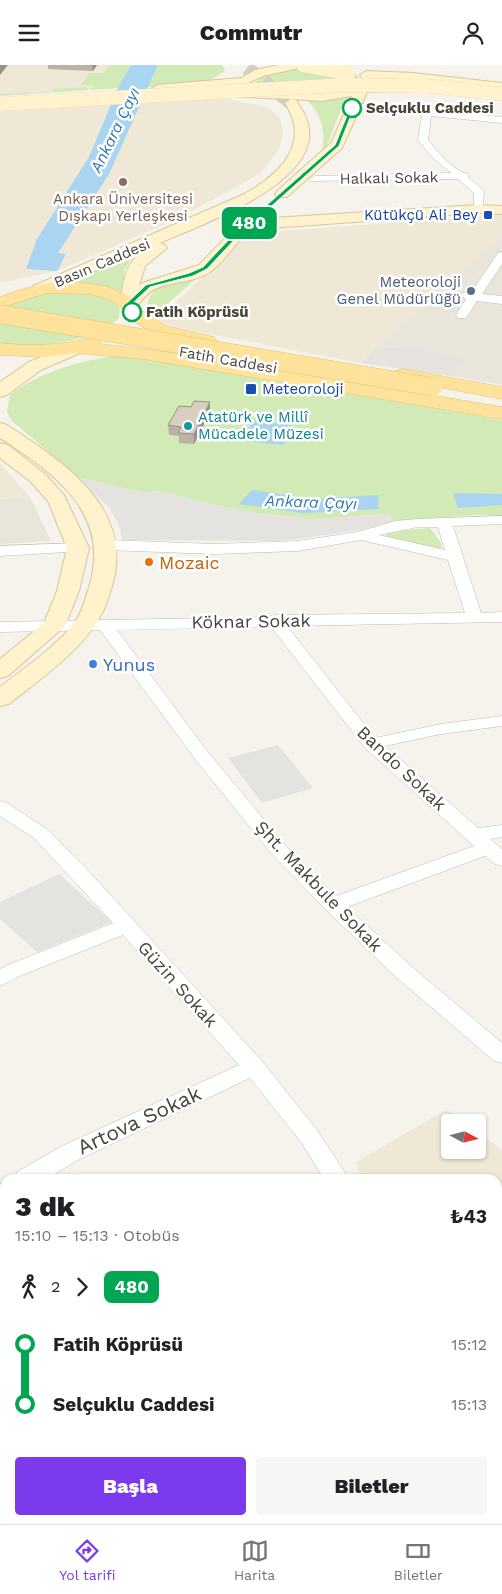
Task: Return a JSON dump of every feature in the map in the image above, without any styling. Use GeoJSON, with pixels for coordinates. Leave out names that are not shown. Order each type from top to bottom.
{"type":"FeatureCollection","features":[{"type":"Feature","properties":{"kind":"main road"},"geometry":{"type":"LineString","coordinates":[[185,93],[244,81],[259,73],[295,65]]}},
{"type":"Feature","properties":{"kind":"main road"},"geometry":{"type":"LineString","coordinates":[[303,65],[339,72],[502,94]]}},
{"type":"Feature","properties":{"kind":"main road"},"geometry":{"type":"LineString","coordinates":[[337,65],[355,69],[363,81],[407,88],[502,94]]}},
{"type":"Feature","properties":{"kind":"main road"},"geometry":{"type":"LineString","coordinates":[[0,103],[185,93],[259,93],[321,97],[349,93],[378,65]]}},
{"type":"Feature","properties":{"kind":"main road"},"geometry":{"type":"LineString","coordinates":[[185,93],[246,67],[244,81],[249,90],[312,113]]}},
{"type":"Feature","properties":{"kind":"main road"},"geometry":{"type":"LineString","coordinates":[[363,81],[414,77],[502,87]]}},
{"type":"Feature","properties":{"kind":"main road"},"geometry":{"type":"LineString","coordinates":[[407,88],[397,84],[402,78],[414,77]]}},
{"type":"Feature","properties":{"kind":"main road"},"geometry":{"type":"LineString","coordinates":[[0,391],[35,366],[109,334],[123,324],[131,308],[148,286],[191,274],[205,268],[249,228],[268,207],[334,158],[337,145],[363,81]]}},
{"type":"Feature","properties":{"kind":"main road"},"geometry":{"type":"LineString","coordinates":[[0,103],[316,83],[366,82],[443,85]]}},
{"type":"Feature","properties":{"kind":"main road"},"geometry":{"type":"LineString","coordinates":[[0,103],[354,84],[436,87],[502,94]]}},
{"type":"Feature","properties":{"kind":"main road"},"geometry":{"type":"LineString","coordinates":[[185,93],[291,104]]}},
{"type":"Feature","properties":{"kind":"main road","name":"Basın Caddesi"},"geometry":{"type":"LineString","coordinates":[[38,289],[116,257],[246,198],[270,184],[292,161],[304,133],[298,111],[291,104]]}},
{"type":"Feature","properties":{"kind":"main road"},"geometry":{"type":"LineString","coordinates":[[309,221],[286,215],[285,209],[314,172],[320,141]]}},
{"type":"Feature","properties":{"kind":"main road"},"geometry":{"type":"LineString","coordinates":[[249,228],[309,221],[478,209],[502,210]]}},
{"type":"Feature","properties":{"kind":"main road"},"geometry":{"type":"LineString","coordinates":[[116,257],[186,234],[220,230],[397,219],[478,209]]}},
{"type":"Feature","properties":{"kind":"main road"},"geometry":{"type":"LineString","coordinates":[[131,308],[132,273],[140,260],[150,253],[175,242],[220,230]]}},
{"type":"Feature","properties":{"kind":"main road"},"geometry":{"type":"LineString","coordinates":[[140,260],[158,269],[172,272],[205,268]]}},
{"type":"Feature","properties":{"kind":"main road"},"geometry":{"type":"LineString","coordinates":[[0,303],[38,289]]}},
{"type":"Feature","properties":{"kind":"main road"},"geometry":{"type":"LineString","coordinates":[[0,290],[88,289],[113,293],[160,330],[175,335],[502,393]]}},
{"type":"Feature","properties":{"kind":"main road","name":"Fatih Caddesi"},"geometry":{"type":"LineString","coordinates":[[0,313],[431,391],[502,409]]}},
{"type":"Feature","properties":{"kind":"main road","name":"Fatih Caddesi"},"geometry":{"type":"LineString","coordinates":[[0,320],[431,391],[502,399]]}},
{"type":"Feature","properties":{"kind":"main road"},"geometry":{"type":"LineString","coordinates":[[0,349],[40,352],[76,348],[113,349],[163,356],[418,401],[502,413]]}},
{"type":"Feature","properties":{"kind":"main road"},"geometry":{"type":"LineString","coordinates":[[0,429],[56,466],[75,485],[101,525],[107,545],[103,582],[94,624],[0,699]]}},
{"type":"Feature","properties":{"kind":"main road"},"geometry":{"type":"LineString","coordinates":[[0,449],[38,478],[57,499],[78,548],[68,591],[54,626],[0,671]]}},
{"type":"Feature","properties":{"kind":"street"},"geometry":{"type":"LineString","coordinates":[[353,106],[502,120]]}},
{"type":"Feature","properties":{"kind":"street"},"geometry":{"type":"LineString","coordinates":[[427,113],[423,140],[432,153],[464,176],[479,193],[478,209]]}},
{"type":"Feature","properties":{"kind":"street","name":"Halkalı Sokak"},"geometry":{"type":"LineString","coordinates":[[314,172],[464,176]]}},
{"type":"Feature","properties":{"kind":"street"},"geometry":{"type":"LineString","coordinates":[[462,315],[471,296],[486,273],[502,255]]}},
{"type":"Feature","properties":{"kind":"street"},"geometry":{"type":"LineString","coordinates":[[486,273],[502,275]]}},
{"type":"Feature","properties":{"kind":"street"},"geometry":{"type":"LineString","coordinates":[[471,296],[502,300]]}},
{"type":"Feature","properties":{"kind":"street"},"geometry":{"type":"LineString","coordinates":[[107,545],[214,549],[289,547],[360,536],[395,525],[444,521],[502,520]]}},
{"type":"Feature","properties":{"kind":"street"},"geometry":{"type":"LineString","coordinates":[[444,521],[474,617]]}},
{"type":"Feature","properties":{"kind":"street"},"geometry":{"type":"LineString","coordinates":[[360,536],[454,557]]}},
{"type":"Feature","properties":{"kind":"street"},"geometry":{"type":"LineString","coordinates":[[0,551],[78,548]]}},
{"type":"Feature","properties":{"kind":"street","name":"Köknar Sokak"},"geometry":{"type":"LineString","coordinates":[[0,627],[502,617]]}},
{"type":"Feature","properties":{"kind":"street","name":"Bando Sokak"},"geometry":{"type":"LineString","coordinates":[[274,621],[371,744],[488,847]]}},
{"type":"Feature","properties":{"kind":"street","name":"Şht. Makbule Sokak"},"geometry":{"type":"LineString","coordinates":[[94,624],[278,849],[404,973],[502,1055]]}},
{"type":"Feature","properties":{"kind":"street"},"geometry":{"type":"LineString","coordinates":[[371,744],[441,729],[502,721]]}},
{"type":"Feature","properties":{"kind":"street","name":"Güzin Sokak"},"geometry":{"type":"LineString","coordinates":[[0,807],[41,834],[126,926],[254,1067],[308,1137],[334,1174]]}},
{"type":"Feature","properties":{"kind":"street"},"geometry":{"type":"LineString","coordinates":[[333,905],[488,847],[502,831]]}},
{"type":"Feature","properties":{"kind":"street"},"geometry":{"type":"LineString","coordinates":[[0,979],[15,970],[126,926]]}},
{"type":"Feature","properties":{"kind":"street","name":"Artova Sokak"},"geometry":{"type":"LineString","coordinates":[[34,1174],[70,1153],[254,1067]]}},
{"type":"Feature","properties":{"kind":"shaded area"},"geometry":{"type":"Polygon","coordinates":[[[0,65],[131,65],[118,88],[0,96],[0,65]]]}},
{"type":"Feature","properties":{"kind":"shaded area","name":"Ankara Üniversitesi Dışkapı Yerleşkesi"},"geometry":{"type":"Polygon","coordinates":[[[219,97],[262,106],[270,109],[280,118],[283,133],[280,147],[259,174],[181,217],[57,271],[0,283],[0,108],[219,97]]]}},
{"type":"Feature","properties":{"kind":"shaded area","name":"Ankara Üniversitesi Dışkapı Yerleşkesi"},"geometry":{"type":"Polygon","coordinates":[[[502,215],[502,235],[360,363],[174,327],[157,320],[249,233],[502,215]]]}},
{"type":"Feature","properties":{"kind":"shaded area","name":"Meteoroloji Genel Müdürlüğü"},"geometry":{"type":"Polygon","coordinates":[[[502,235],[502,385],[452,376],[466,360],[440,351],[412,347],[375,348],[502,235]]]}},
{"type":"Feature","properties":{"kind":"shaded area"},"geometry":{"type":"Polygon","coordinates":[[[412,347],[440,351],[466,360],[452,376],[360,363],[375,348],[412,347]]]}},
{"type":"Feature","properties":{"kind":"shaded area"},"geometry":{"type":"Polygon","coordinates":[[[0,463],[30,497],[0,499],[0,463]]]}},
{"type":"Feature","properties":{"kind":"shaded area"},"geometry":{"type":"Polygon","coordinates":[[[80,478],[144,493],[158,491],[256,513],[311,519],[389,514],[394,521],[361,530],[282,541],[122,540],[119,525],[109,508],[80,478]]]}},
{"type":"Feature","properties":{"kind":"shaded area"},"geometry":{"type":"Polygon","coordinates":[[[30,497],[51,541],[0,544],[0,499],[30,497]]]}},
{"type":"Feature","properties":{"kind":"shaded area"},"geometry":{"type":"Polygon","coordinates":[[[278,745],[313,788],[262,803],[228,758],[278,745]]]}},
{"type":"Feature","properties":{"kind":"shaded area"},"geometry":{"type":"Polygon","coordinates":[[[59,874],[112,922],[37,952],[0,919],[0,902],[59,874]]]}},
{"type":"Feature","properties":{"kind":"shaded area"},"geometry":{"type":"Polygon","coordinates":[[[446,1110],[452,1114],[441,1114],[441,1159],[486,1159],[486,1138],[502,1150],[502,1174],[360,1174],[356,1162],[446,1110]]]}},
{"type":"Feature","properties":{"kind":"green space"},"geometry":{"type":"Polygon","coordinates":[[[109,65],[131,65],[118,88],[89,90],[95,86],[81,85],[89,73],[104,73],[109,65]]]}},
{"type":"Feature","properties":{"kind":"green space"},"geometry":{"type":"Polygon","coordinates":[[[158,65],[222,65],[225,69],[220,75],[202,82],[148,87],[158,65]]]}},
{"type":"Feature","properties":{"kind":"green space"},"geometry":{"type":"Polygon","coordinates":[[[299,68],[354,72],[361,79],[323,94],[255,83],[269,74],[281,70],[299,68]]]}},
{"type":"Feature","properties":{"kind":"green space"},"geometry":{"type":"Polygon","coordinates":[[[86,87],[89,90],[0,96],[0,94],[53,92],[52,89],[86,87]]]}},
{"type":"Feature","properties":{"kind":"green space"},"geometry":{"type":"Polygon","coordinates":[[[346,97],[325,150],[322,150],[323,130],[321,123],[316,111],[307,100],[346,97]]]}},
{"type":"Feature","properties":{"kind":"green space"},"geometry":{"type":"Polygon","coordinates":[[[127,257],[132,258],[124,270],[124,292],[109,288],[64,284],[127,257]]]}},
{"type":"Feature","properties":{"kind":"green space"},"geometry":{"type":"Polygon","coordinates":[[[185,279],[194,280],[153,317],[148,314],[147,306],[152,293],[170,282],[185,279]]]}},
{"type":"Feature","properties":{"kind":"green space"},"geometry":{"type":"Polygon","coordinates":[[[86,292],[104,297],[116,304],[120,308],[119,318],[95,333],[62,342],[29,345],[0,343],[0,309],[23,298],[42,293],[86,292]]]}},
{"type":"Feature","properties":{"kind":"green space"},"geometry":{"type":"Polygon","coordinates":[[[115,356],[134,356],[502,420],[502,515],[394,521],[389,514],[311,519],[256,513],[158,491],[144,493],[80,478],[12,421],[7,412],[10,395],[46,374],[74,364],[115,356]]]}},
{"type":"Feature","properties":{"kind":"green space"},"geometry":{"type":"Polygon","coordinates":[[[430,528],[441,543],[442,548],[419,547],[402,543],[383,532],[430,528]]]}},
{"type":"Feature","properties":{"kind":"water","name":"Ankara Çayı"},"geometry":{"type":"Polygon","coordinates":[[[131,65],[158,65],[109,174],[58,253],[66,254],[57,271],[26,269],[37,239],[89,157],[118,88],[131,65]]]}},
{"type":"Feature","properties":{"kind":"water"},"geometry":{"type":"Polygon","coordinates":[[[252,421],[292,425],[289,432],[284,435],[287,437],[284,445],[243,441],[252,421]]]}},
{"type":"Feature","properties":{"kind":"water","name":"Ankara Çayı"},"geometry":{"type":"Polygon","coordinates":[[[252,490],[312,499],[378,495],[379,509],[303,513],[239,504],[252,490]]]}},
{"type":"Feature","properties":{"kind":"water"},"geometry":{"type":"Polygon","coordinates":[[[453,493],[502,494],[502,505],[458,508],[453,493]]]}},
{"type":"Feature","properties":{"kind":"building"},"geometry":{"type":"Polygon","coordinates":[[[194,401],[210,402],[194,434],[178,433],[181,427],[168,425],[179,406],[191,407],[194,401]]]}},
{"type":"Feature","properties":{"kind":"tunnel"},"geometry":{"type":"LineString","coordinates":[[247,68],[291,103]]}},
{"type":"Feature","properties":{"kind":"bus line","name":"480"},"geometry":{"type":"LineString","coordinates":[[132,312],[129,304],[148,286],[166,279],[191,274],[205,268],[237,234],[337,145],[352,108]]}},
{"type":"Feature","properties":{"kind":"place","name":"Selçuklu Caddesi"},"geometry":{"type":"Point","coordinates":[352,108]}},
{"type":"Feature","properties":{"kind":"place","name":"Ankara Üniversitesi Dışkapı Yerleşkesi"},"geometry":{"type":"Point","coordinates":[123,182]}},
{"type":"Feature","properties":{"kind":"place","name":"Kütükçü Ali Bey"},"geometry":{"type":"Point","coordinates":[488,215]}},
{"type":"Feature","properties":{"kind":"place","name":"Meteoroloji Genel Müdürlüğü"},"geometry":{"type":"Point","coordinates":[471,291]}},
{"type":"Feature","properties":{"kind":"place","name":"Fatih Köprüsü"},"geometry":{"type":"Point","coordinates":[132,312]}},
{"type":"Feature","properties":{"kind":"place","name":"Meteoroloji"},"geometry":{"type":"Point","coordinates":[251,389]}},
{"type":"Feature","properties":{"kind":"place","name":"Atatürk ve Millî Mücadele Müzesi"},"geometry":{"type":"Point","coordinates":[188,426]}},
{"type":"Feature","properties":{"kind":"place","name":"Mozaic"},"geometry":{"type":"Point","coordinates":[149,562]}},
{"type":"Feature","properties":{"kind":"place","name":"Yunus"},"geometry":{"type":"Point","coordinates":[93,664]}}]}
